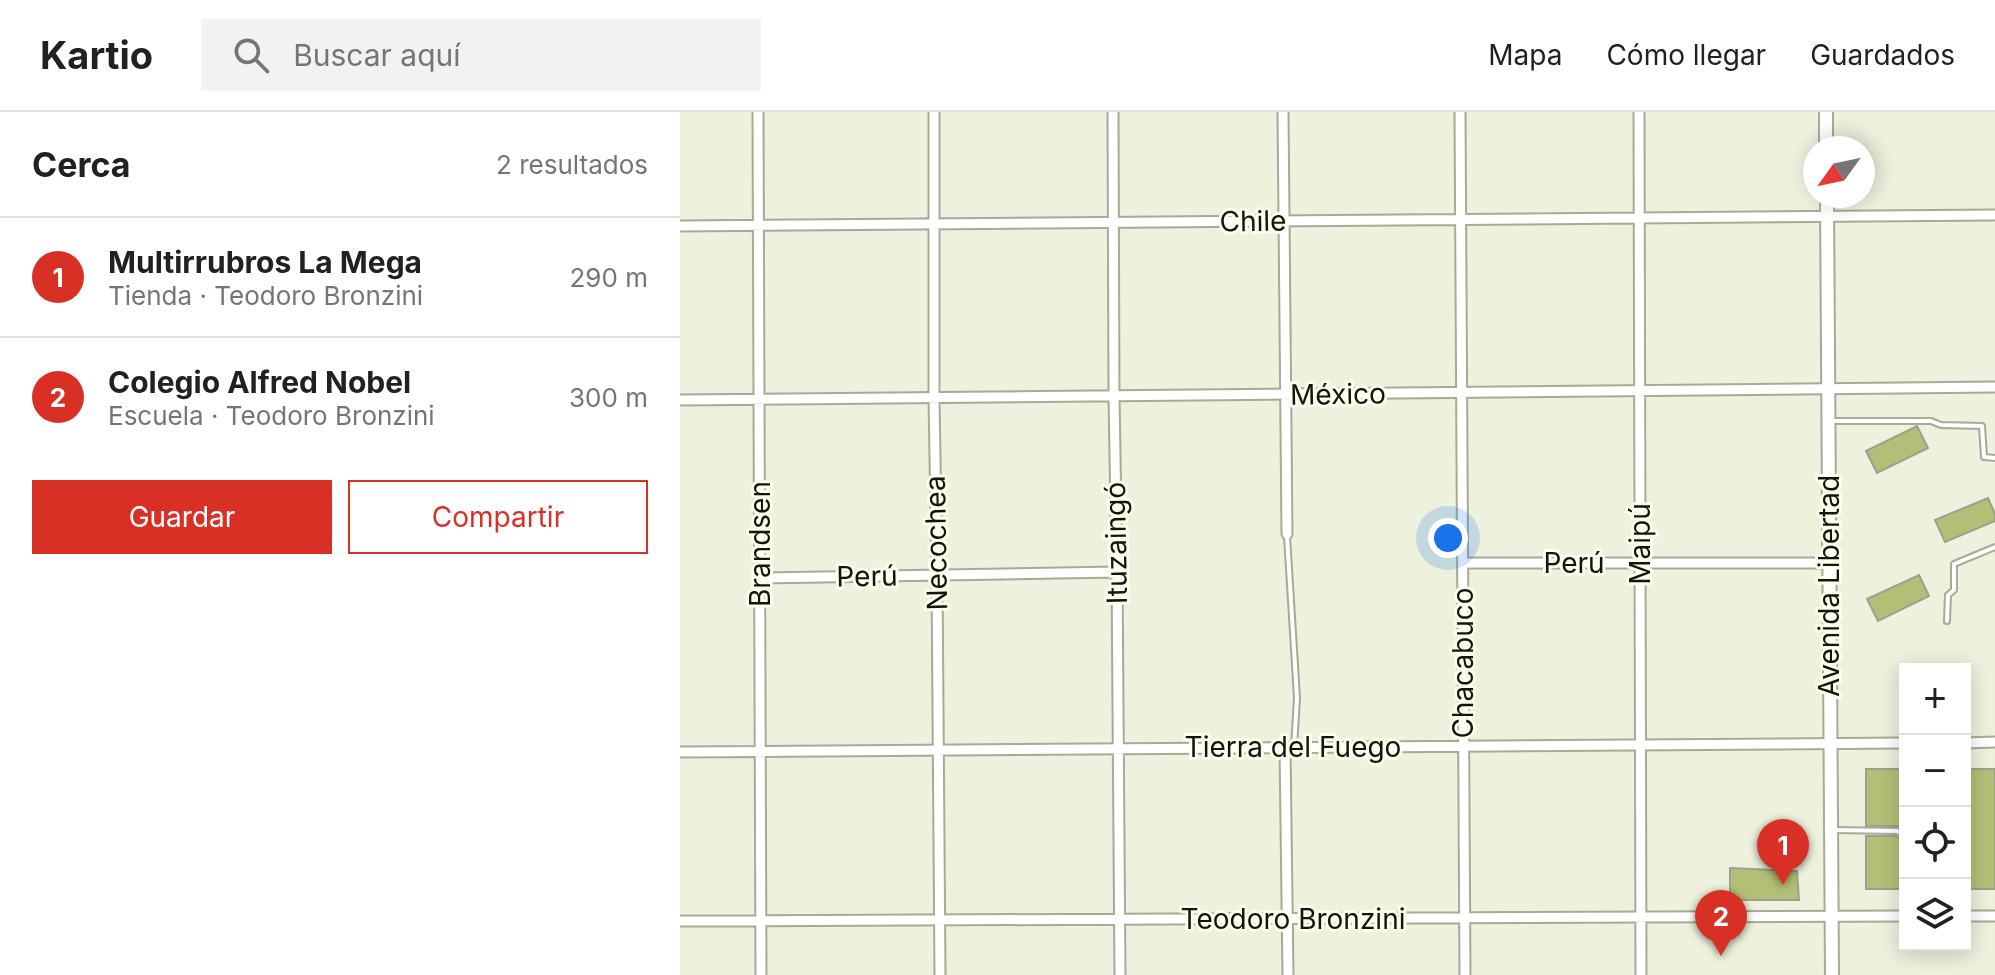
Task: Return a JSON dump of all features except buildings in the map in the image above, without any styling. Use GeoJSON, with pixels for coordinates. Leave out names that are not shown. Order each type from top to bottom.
{"type":"FeatureCollection","features":[{"type":"Feature","properties":{"kind":"main road"},"geometry":{"type":"LineString","coordinates":[[1826,112],[1826,136]]}},
{"type":"Feature","properties":{"kind":"main road","name":"Avenida Libertad"},"geometry":{"type":"LineString","coordinates":[[1827,208],[1832,975]]}},
{"type":"Feature","properties":{"kind":"street","name":"Brandsen"},"geometry":{"type":"LineString","coordinates":[[758,112],[761,975]]}},
{"type":"Feature","properties":{"kind":"street","name":"Necochea"},"geometry":{"type":"LineString","coordinates":[[934,112],[940,975]]}},
{"type":"Feature","properties":{"kind":"street","name":"Ituzaingó"},"geometry":{"type":"LineString","coordinates":[[1113,112],[1120,975]]}},
{"type":"Feature","properties":{"kind":"street"},"geometry":{"type":"LineString","coordinates":[[1283,112],[1287,534]]}},
{"type":"Feature","properties":{"kind":"street","name":"Chacabuco"},"geometry":{"type":"LineString","coordinates":[[1460,112],[1465,975]]}},
{"type":"Feature","properties":{"kind":"street","name":"Maipú"},"geometry":{"type":"LineString","coordinates":[[1639,112],[1641,975]]}},
{"type":"Feature","properties":{"kind":"street","name":"Chile"},"geometry":{"type":"LineString","coordinates":[[680,226],[1995,215]]}},
{"type":"Feature","properties":{"kind":"street","name":"México"},"geometry":{"type":"LineString","coordinates":[[680,400],[1995,387]]}},
{"type":"Feature","properties":{"kind":"street","name":"Perú"},"geometry":{"type":"LineString","coordinates":[[1463,563],[1829,563]]}},
{"type":"Feature","properties":{"kind":"street","name":"Perú"},"geometry":{"type":"LineString","coordinates":[[760,578],[1117,572]]}},
{"type":"Feature","properties":{"kind":"street"},"geometry":{"type":"LineString","coordinates":[[1971,743],[1995,742]]}},
{"type":"Feature","properties":{"kind":"street","name":"Tierra del Fuego"},"geometry":{"type":"LineString","coordinates":[[680,752],[1899,743]]}},
{"type":"Feature","properties":{"kind":"street"},"geometry":{"type":"LineString","coordinates":[[1288,975],[1290,747]]}},
{"type":"Feature","properties":{"kind":"street","name":"Teodoro Bronzini"},"geometry":{"type":"LineString","coordinates":[[680,921],[1899,916]]}},
{"type":"Feature","properties":{"kind":"street"},"geometry":{"type":"LineString","coordinates":[[1971,916],[1995,916]]}},
{"type":"Feature","properties":{"kind":"lane"},"geometry":{"type":"LineString","coordinates":[[1828,421],[1931,421],[1941,425],[1982,426],[1984,457],[1995,458]]}},
{"type":"Feature","properties":{"kind":"lane"},"geometry":{"type":"LineString","coordinates":[[1287,534],[1297,698],[1290,747]]}},
{"type":"Feature","properties":{"kind":"lane"},"geometry":{"type":"LineString","coordinates":[[1947,621],[1948,595],[1954,590],[1954,564],[1995,547]]}},
{"type":"Feature","properties":{"kind":"lane"},"geometry":{"type":"LineString","coordinates":[[1831,830],[1899,832]]}},
{"type":"Feature","properties":{"kind":"place","name":"Multirrubros La Mega"},"geometry":{"type":"Point","coordinates":[1783,885]}},
{"type":"Feature","properties":{"kind":"place","name":"Colegio Alfred Nobel"},"geometry":{"type":"Point","coordinates":[1721,956]}}]}
